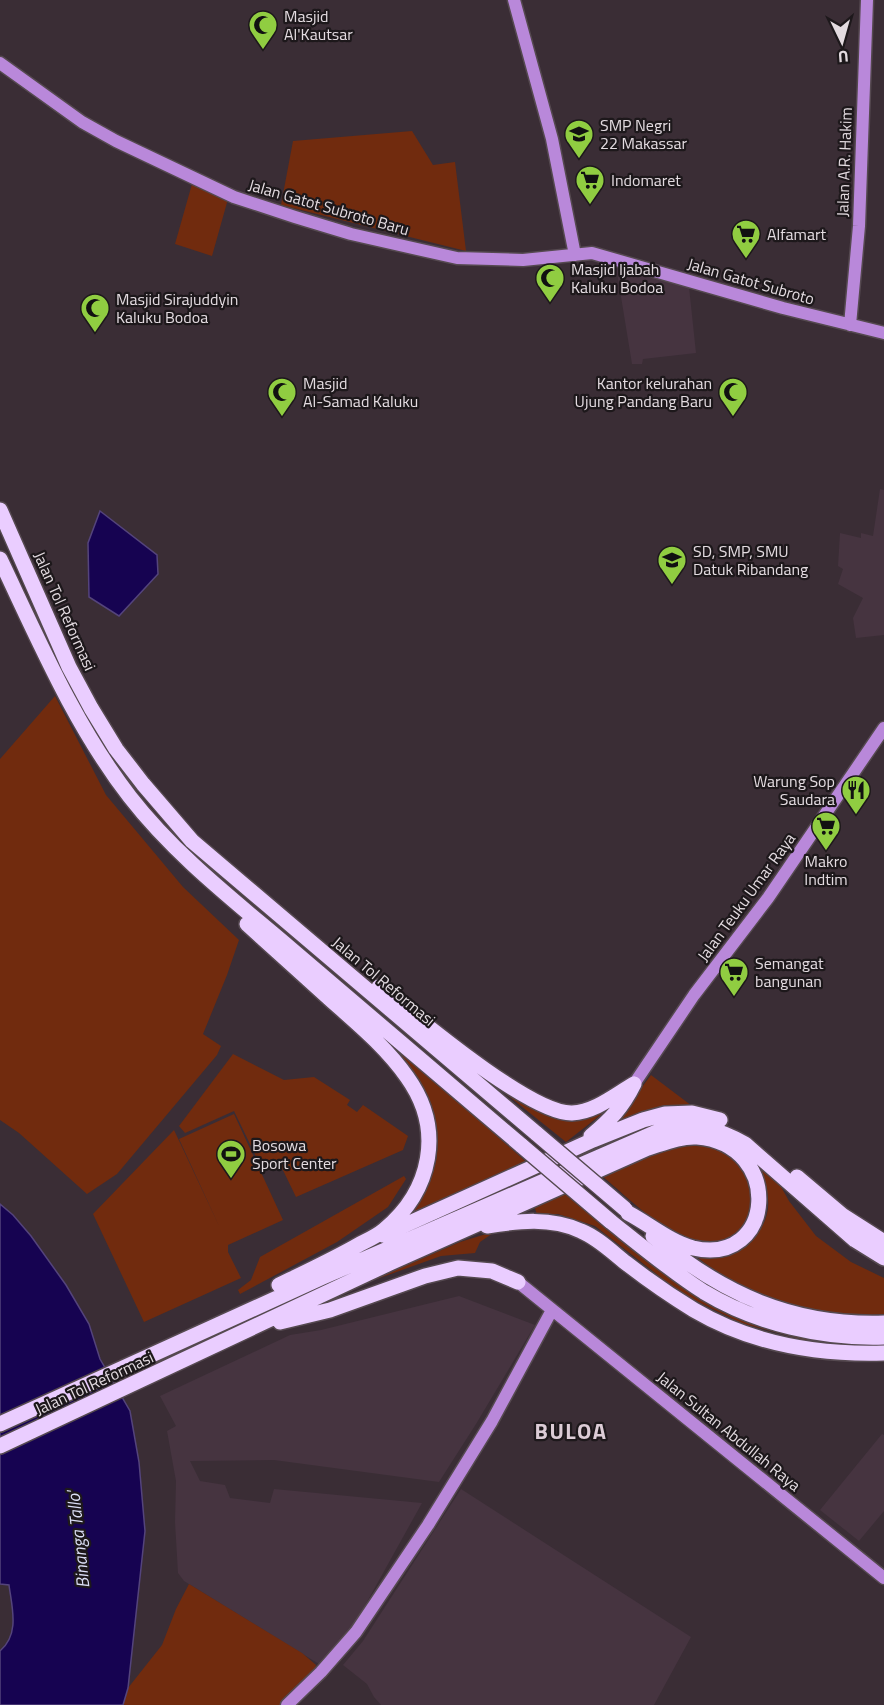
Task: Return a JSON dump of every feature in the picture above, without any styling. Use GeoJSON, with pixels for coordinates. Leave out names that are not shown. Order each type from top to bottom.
{"type":"FeatureCollection","features":[{"type":"Feature","properties":{"kind":"highway","name":"Jalan Tol Reformasi"},"geometry":{"type":"LineString","coordinates":[[0,510],[69,667],[91,708],[116,749],[192,841],[684,1261],[713,1281],[769,1307],[802,1316],[834,1321],[884,1323]]}},
{"type":"Feature","properties":{"kind":"highway","name":"Jalan Tol Reformasi"},"geometry":{"type":"LineString","coordinates":[[0,559],[56,676],[102,759],[131,799],[169,842],[247,912],[610,1221],[705,1293],[763,1318],[798,1329],[884,1337]]}},
{"type":"Feature","properties":{"kind":"highway"},"geometry":{"type":"LineString","coordinates":[[192,841],[442,1037],[533,1101],[561,1112],[581,1112],[601,1104],[634,1084]]}},
{"type":"Feature","properties":{"kind":"highway"},"geometry":{"type":"LineString","coordinates":[[169,842],[216,897],[381,1046],[408,1078],[420,1102],[427,1124],[430,1150],[417,1192],[404,1211],[382,1232],[240,1306],[199,1332]]}},
{"type":"Feature","properties":{"kind":"highway"},"geometry":{"type":"LineString","coordinates":[[553,1159],[590,1137],[611,1120],[624,1104],[634,1084]]}},
{"type":"Feature","properties":{"kind":"highway"},"geometry":{"type":"LineString","coordinates":[[350,1250],[643,1120],[665,1114],[692,1113],[718,1119],[743,1132],[842,1215],[884,1242]]}},
{"type":"Feature","properties":{"kind":"highway"},"geometry":{"type":"LineString","coordinates":[[199,1332],[656,1131],[676,1126],[712,1128],[745,1144],[855,1240],[884,1258]]}},
{"type":"Feature","properties":{"kind":"highway"},"geometry":{"type":"LineString","coordinates":[[236,1336],[466,1229],[648,1148],[677,1139],[695,1137],[715,1140],[735,1149],[749,1165],[760,1197],[758,1217],[747,1234],[734,1243],[711,1250],[692,1248],[627,1211]]}},
{"type":"Feature","properties":{"kind":"highway"},"geometry":{"type":"LineString","coordinates":[[466,1229],[513,1222],[539,1221],[565,1225],[582,1231],[649,1280],[695,1310],[726,1326],[756,1338],[797,1348],[830,1352],[884,1353]]}},
{"type":"Feature","properties":{"kind":"highway"},"geometry":{"type":"LineString","coordinates":[[236,1336],[283,1321],[330,1310],[425,1276],[458,1269],[492,1271],[518,1282]]}},
{"type":"Feature","properties":{"kind":"highway","name":"Jalan Tol Reformasi"},"geometry":{"type":"LineString","coordinates":[[0,1424],[199,1332]]}},
{"type":"Feature","properties":{"kind":"highway","name":"Jalan Tol Reformasi"},"geometry":{"type":"LineString","coordinates":[[0,1446],[236,1336]]}},
{"type":"Feature","properties":{"kind":"street"},"geometry":{"type":"LineString","coordinates":[[514,0],[552,139],[575,255]]}},
{"type":"Feature","properties":{"kind":"street","name":"Jalan A.R. Hakim"},"geometry":{"type":"LineString","coordinates":[[850,325],[859,226],[867,0]]}},
{"type":"Feature","properties":{"kind":"street","name":"Jalan Gatot Subroto Baru"},"geometry":{"type":"LineString","coordinates":[[0,63],[82,122],[116,141],[234,197],[275,211],[351,234],[457,258],[523,260],[575,255]]}},
{"type":"Feature","properties":{"kind":"street","name":"Jalan Gatot Subroto"},"geometry":{"type":"LineString","coordinates":[[575,255],[592,253],[783,308],[884,333]]}},
{"type":"Feature","properties":{"kind":"street","name":"Jalan Teuku Umar Raya"},"geometry":{"type":"LineString","coordinates":[[634,1084],[694,995],[768,898],[884,728]]}},
{"type":"Feature","properties":{"kind":"street","name":"Jalan Sultan Abdullah Raya"},"geometry":{"type":"LineString","coordinates":[[518,1282],[884,1578]]}},
{"type":"Feature","properties":{"kind":"street"},"geometry":{"type":"LineString","coordinates":[[287,1705],[321,1672],[356,1632],[428,1525],[492,1421],[552,1310]]}},
{"type":"Feature","properties":{"kind":"shaded area"},"geometry":{"type":"Polygon","coordinates":[[[412,131],[433,165],[455,162],[466,251],[281,205],[293,141],[412,131]]]}},
{"type":"Feature","properties":{"kind":"shaded area"},"geometry":{"type":"Polygon","coordinates":[[[192,184],[228,199],[212,256],[175,244],[192,184]]]}},
{"type":"Feature","properties":{"kind":"shaded area"},"geometry":{"type":"Polygon","coordinates":[[[616,266],[689,287],[696,353],[643,359],[642,364],[632,364],[616,266]]]}},
{"type":"Feature","properties":{"kind":"shaded area"},"geometry":{"type":"Polygon","coordinates":[[[880,489],[884,490],[884,635],[856,638],[853,618],[863,598],[838,584],[843,569],[838,566],[840,533],[861,538],[861,533],[873,536],[880,489]]]}},
{"type":"Feature","properties":{"kind":"shaded area"},"geometry":{"type":"Polygon","coordinates":[[[55,696],[106,795],[183,887],[239,940],[203,1034],[221,1046],[217,1055],[117,1174],[87,1194],[19,1133],[0,1120],[0,759],[55,696]]]}},
{"type":"Feature","properties":{"kind":"shaded area"},"geometry":{"type":"Polygon","coordinates":[[[348,1004],[532,1167],[400,1221],[427,1185],[437,1158],[435,1127],[431,1110],[410,1067],[348,1004]]]}},
{"type":"Feature","properties":{"kind":"shaded area"},"geometry":{"type":"Polygon","coordinates":[[[426,1030],[552,1114],[603,1105],[607,1110],[566,1142],[426,1030]]]}},
{"type":"Feature","properties":{"kind":"shaded area"},"geometry":{"type":"Polygon","coordinates":[[[233,1054],[284,1080],[314,1077],[350,1100],[347,1105],[357,1112],[363,1105],[408,1136],[403,1150],[296,1197],[279,1162],[262,1169],[234,1111],[185,1133],[179,1126],[233,1054]]]}},
{"type":"Feature","properties":{"kind":"shaded area"},"geometry":{"type":"Polygon","coordinates":[[[651,1075],[692,1106],[655,1109],[616,1122],[651,1075]]]}},
{"type":"Feature","properties":{"kind":"shaded area"},"geometry":{"type":"Polygon","coordinates":[[[234,1114],[283,1220],[228,1245],[228,1252],[241,1278],[144,1322],[93,1214],[174,1130],[220,1228],[179,1139],[234,1114]]]}},
{"type":"Feature","properties":{"kind":"shaded area"},"geometry":{"type":"Polygon","coordinates":[[[676,1142],[731,1148],[756,1189],[749,1229],[725,1243],[710,1245],[694,1242],[659,1223],[601,1175],[676,1142]]]}},
{"type":"Feature","properties":{"kind":"shaded area"},"geometry":{"type":"Polygon","coordinates":[[[752,1158],[780,1185],[789,1201],[816,1236],[851,1262],[884,1278],[884,1314],[831,1314],[781,1303],[734,1282],[691,1252],[721,1253],[738,1250],[746,1245],[760,1229],[768,1209],[768,1199],[763,1178],[752,1158]]]}},
{"type":"Feature","properties":{"kind":"shaded area"},"geometry":{"type":"Polygon","coordinates":[[[404,1176],[406,1179],[388,1207],[337,1242],[240,1294],[238,1290],[251,1280],[260,1257],[404,1176]]]}},
{"type":"Feature","properties":{"kind":"shaded area"},"geometry":{"type":"Polygon","coordinates":[[[566,1190],[706,1297],[884,1344],[837,1345],[808,1341],[741,1323],[682,1294],[595,1226],[558,1214],[537,1215],[534,1205],[566,1190]]]}},
{"type":"Feature","properties":{"kind":"shaded area"},"geometry":{"type":"Polygon","coordinates":[[[496,1231],[480,1242],[475,1253],[441,1256],[363,1284],[460,1242],[496,1231]]]}},
{"type":"Feature","properties":{"kind":"shaded area"},"geometry":{"type":"Polygon","coordinates":[[[459,1296],[535,1325],[439,1482],[274,1460],[190,1461],[200,1481],[225,1485],[230,1498],[270,1503],[274,1489],[422,1503],[353,1627],[319,1664],[184,1581],[178,1573],[175,1522],[176,1481],[167,1431],[176,1426],[160,1396],[290,1335],[321,1330],[459,1296]]]}},
{"type":"Feature","properties":{"kind":"shaded area"},"geometry":{"type":"Polygon","coordinates":[[[882,1434],[884,1435],[884,1511],[859,1541],[820,1510],[882,1434]]]}},
{"type":"Feature","properties":{"kind":"shaded area"},"geometry":{"type":"Polygon","coordinates":[[[461,1489],[691,1637],[654,1705],[381,1705],[367,1684],[343,1665],[363,1641],[461,1489]]]}},
{"type":"Feature","properties":{"kind":"shaded area"},"geometry":{"type":"Polygon","coordinates":[[[189,1584],[302,1653],[316,1665],[314,1672],[280,1705],[123,1705],[128,1688],[162,1645],[189,1584]]]}},
{"type":"Feature","properties":{"kind":"water"},"geometry":{"type":"Polygon","coordinates":[[[100,511],[157,555],[158,574],[119,616],[89,597],[88,543],[100,511]]]}},
{"type":"Feature","properties":{"kind":"water","name":"Binanga Tallo'"},"geometry":{"type":"Polygon","coordinates":[[[0,1204],[31,1236],[66,1285],[89,1324],[100,1359],[130,1411],[139,1462],[145,1531],[128,1688],[123,1705],[0,1705],[0,1651],[10,1637],[13,1612],[9,1585],[0,1584],[0,1204]]]}},
{"type":"Feature","properties":{"kind":"place","name":"Masjid Al'Kautsar"},"geometry":{"type":"Point","coordinates":[263,50]}},
{"type":"Feature","properties":{"kind":"place","name":"SMP Negri 22 Makassar"},"geometry":{"type":"Point","coordinates":[579,160]}},
{"type":"Feature","properties":{"kind":"place","name":"Indomaret"},"geometry":{"type":"Point","coordinates":[590,206]}},
{"type":"Feature","properties":{"kind":"place","name":"Alfamart"},"geometry":{"type":"Point","coordinates":[746,260]}},
{"type":"Feature","properties":{"kind":"place","name":"Masjid Ijabah Kaluku Bodoa"},"geometry":{"type":"Point","coordinates":[550,304]}},
{"type":"Feature","properties":{"kind":"place","name":"Masjid Sirajuddyin Kaluku Bodoa"},"geometry":{"type":"Point","coordinates":[95,334]}},
{"type":"Feature","properties":{"kind":"place","name":"Masjid Al-Samad Kaluku"},"geometry":{"type":"Point","coordinates":[282,418]}},
{"type":"Feature","properties":{"kind":"place","name":"Kantor kelurahan Ujung Pandang Baru"},"geometry":{"type":"Point","coordinates":[733,418]}},
{"type":"Feature","properties":{"kind":"place","name":"SD, SMP, SMU Datuk Ribandang"},"geometry":{"type":"Point","coordinates":[672,586]}},
{"type":"Feature","properties":{"kind":"place","name":"Warung Sop Saudara"},"geometry":{"type":"Point","coordinates":[856,816]}},
{"type":"Feature","properties":{"kind":"place","name":"Makro Indtim"},"geometry":{"type":"Point","coordinates":[826,852]}},
{"type":"Feature","properties":{"kind":"place","name":"Semangat bangunan"},"geometry":{"type":"Point","coordinates":[734,998]}},
{"type":"Feature","properties":{"kind":"place","name":"Bosowa Sport Center"},"geometry":{"type":"Point","coordinates":[231,1180]}},
{"type":"Feature","properties":{"kind":"district","name":"BULOA"},"geometry":{"type":"Point","coordinates":[571,1431]}}]}
